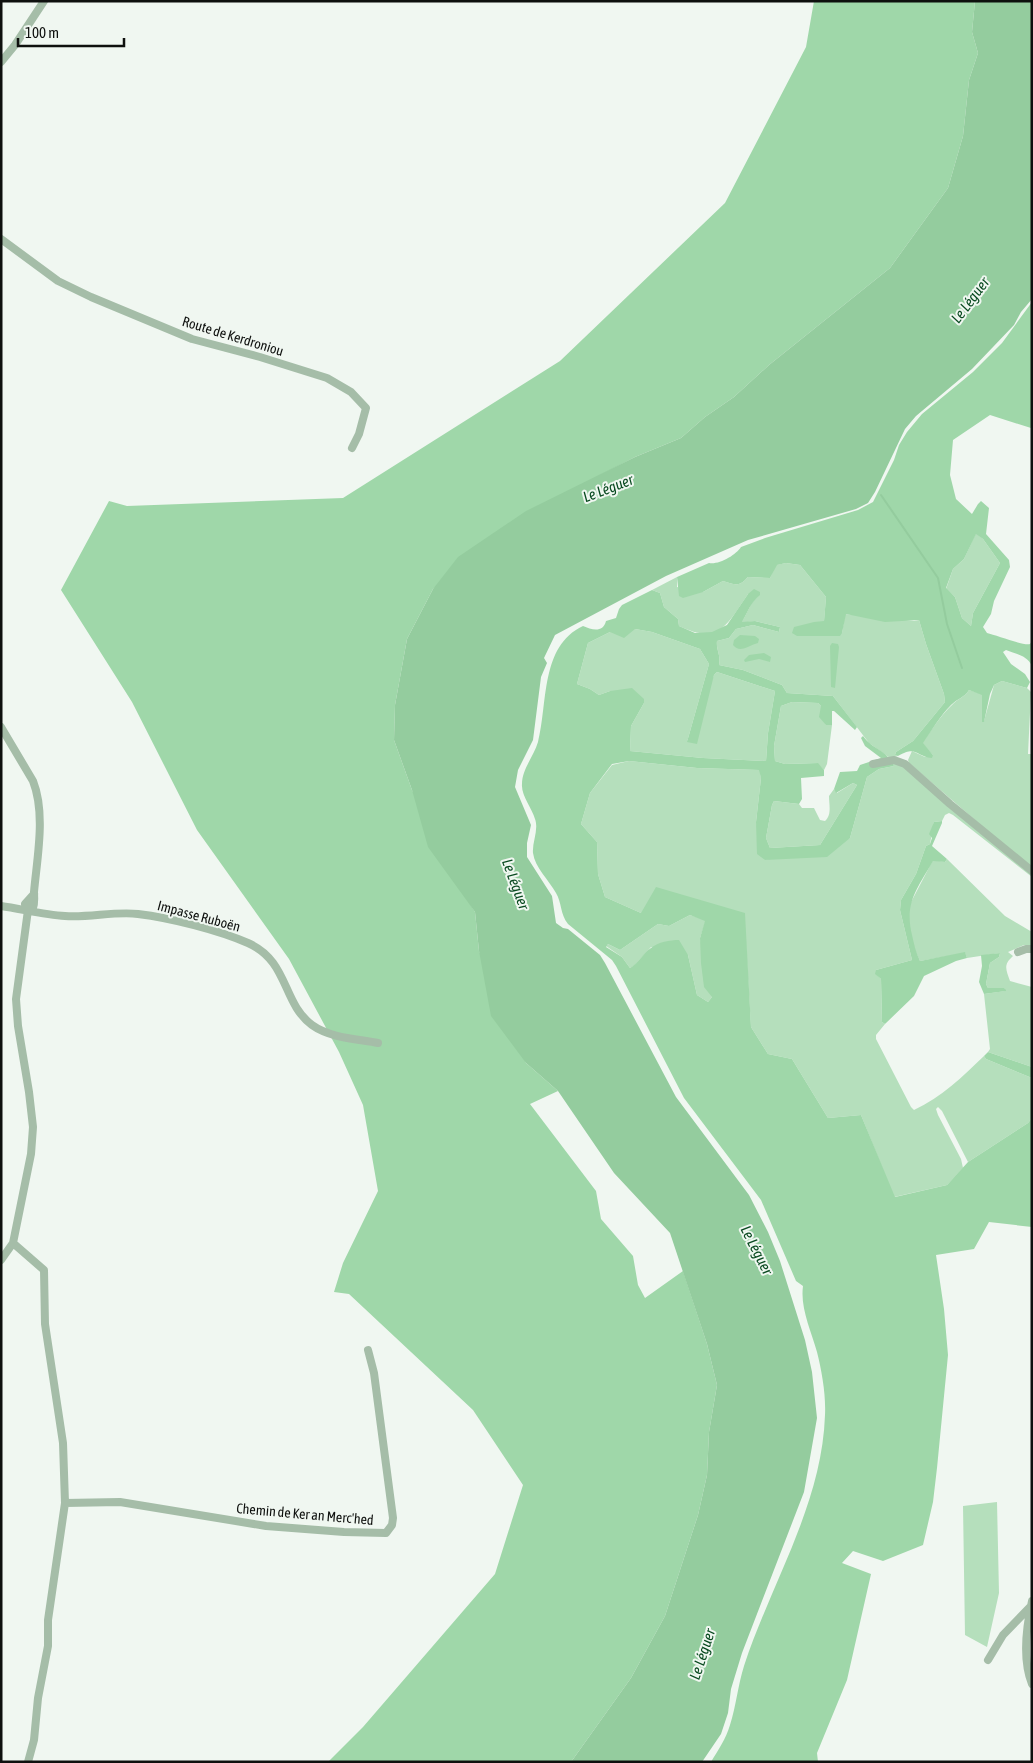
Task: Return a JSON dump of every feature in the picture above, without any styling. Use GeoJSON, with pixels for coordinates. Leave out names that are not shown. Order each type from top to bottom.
{"type":"FeatureCollection","features":[{"type":"Feature","properties":{"kind":"street"},"geometry":{"type":"LineString","coordinates":[[1,62],[15,45],[44,1]]}},
{"type":"Feature","properties":{"kind":"street","name":"Route de Kerdroniou"},"geometry":{"type":"LineString","coordinates":[[1,239],[58,281],[91,297],[192,338],[327,378],[351,392],[366,408],[359,434],[352,448]]}},
{"type":"Feature","properties":{"kind":"street"},"geometry":{"type":"LineString","coordinates":[[1,727],[33,781],[39,811],[37,872],[34,894],[25,904],[28,910],[16,999],[18,1026],[29,1092],[32,1127],[31,1154],[13,1243],[1,1260]]}},
{"type":"Feature","properties":{"kind":"street"},"geometry":{"type":"LineString","coordinates":[[873,764],[894,760],[905,764],[950,804],[1032,871]]}},
{"type":"Feature","properties":{"kind":"street","name":"Impasse Ruboën"},"geometry":{"type":"LineString","coordinates":[[1,906],[75,917],[136,913],[205,928],[249,943],[272,961],[300,1013],[313,1026],[334,1034],[378,1043]]}},
{"type":"Feature","properties":{"kind":"street"},"geometry":{"type":"LineString","coordinates":[[1018,952],[1032,949]]}},
{"type":"Feature","properties":{"kind":"street"},"geometry":{"type":"LineString","coordinates":[[13,1243],[44,1270],[45,1324],[63,1443],[65,1503],[48,1620],[48,1646],[38,1698],[34,1740],[28,1762]]}},
{"type":"Feature","properties":{"kind":"street","name":"Chemin de Ker an Merc'hed"},"geometry":{"type":"LineString","coordinates":[[65,1503],[120,1502],[266,1526],[386,1533],[392,1525],[393,1518],[374,1373],[368,1350]]}},
{"type":"Feature","properties":{"kind":"street"},"geometry":{"type":"LineString","coordinates":[[988,1660],[1003,1635],[1031,1603]]}},
{"type":"Feature","properties":{"kind":"street"},"geometry":{"type":"LineString","coordinates":[[1031,1603],[1026,1657],[1032,1684]]}},
{"type":"Feature","properties":{"kind":"shaded area"},"geometry":{"type":"Polygon","coordinates":[[[814,1],[975,1],[972,32],[978,53],[969,80],[963,136],[948,188],[890,268],[769,365],[734,397],[705,417],[681,438],[635,457],[587,482],[433,589],[407,639],[395,705],[394,740],[412,790],[464,894],[475,912],[479,951],[526,1063],[558,1091],[530,1104],[596,1191],[601,1219],[633,1256],[638,1285],[645,1298],[683,1271],[707,1344],[717,1385],[709,1432],[707,1475],[698,1515],[665,1616],[631,1678],[571,1762],[328,1762],[363,1727],[495,1574],[523,1485],[473,1410],[349,1294],[334,1292],[343,1263],[378,1191],[363,1105],[339,1052],[289,959],[197,830],[132,702],[61,590],[109,501],[127,506],[343,498],[560,361],[725,203],[806,47],[814,1]]]}},
{"type":"Feature","properties":{"kind":"shaded area"},"geometry":{"type":"Polygon","coordinates":[[[1032,302],[1031,428],[990,415],[953,440],[950,475],[956,499],[972,514],[981,501],[989,508],[986,534],[1009,560],[1010,567],[994,601],[991,614],[983,627],[987,633],[1016,642],[1030,644],[1032,641],[1032,666],[1021,655],[1006,650],[1003,652],[1011,664],[1025,674],[1030,682],[1027,688],[1002,681],[994,685],[990,694],[984,722],[982,722],[982,695],[969,690],[947,709],[923,743],[933,755],[932,758],[913,751],[898,756],[895,755],[896,752],[913,741],[945,702],[919,620],[885,622],[846,614],[840,636],[797,636],[792,633],[794,627],[824,621],[826,597],[800,565],[786,563],[777,565],[770,578],[748,577],[737,584],[723,581],[703,592],[683,598],[679,596],[677,577],[709,563],[727,559],[741,547],[858,510],[873,502],[894,460],[899,445],[907,432],[922,414],[973,372],[1002,343],[1032,302]],[[976,534],[964,559],[953,569],[946,588],[955,597],[962,618],[971,626],[973,613],[1000,563],[983,539],[976,534]]]}},
{"type":"Feature","properties":{"kind":"shaded area"},"geometry":{"type":"Polygon","coordinates":[[[976,533],[983,539],[1000,563],[973,613],[971,626],[962,618],[955,597],[946,589],[953,569],[964,559],[976,533]]]}},
{"type":"Feature","properties":{"kind":"shaded area"},"geometry":{"type":"Polygon","coordinates":[[[786,563],[800,565],[826,597],[824,622],[814,622],[842,633],[845,614],[919,620],[945,702],[913,741],[896,752],[895,755],[898,756],[890,758],[869,743],[833,696],[787,693],[782,685],[743,670],[719,665],[717,641],[729,638],[736,629],[753,625],[779,632],[780,627],[755,621],[741,623],[751,604],[759,595],[748,594],[734,615],[721,629],[704,633],[679,626],[678,619],[664,607],[660,593],[652,590],[677,577],[677,587],[703,592],[723,581],[737,584],[748,577],[770,578],[776,565],[786,563]]]}},
{"type":"Feature","properties":{"kind":"shaded area"},"geometry":{"type":"Polygon","coordinates":[[[754,589],[760,592],[760,595],[751,604],[742,622],[755,621],[780,627],[779,632],[753,625],[736,629],[729,638],[717,641],[719,665],[743,670],[782,685],[787,693],[833,696],[857,727],[855,730],[834,711],[832,711],[832,725],[826,725],[819,717],[821,706],[818,703],[792,702],[781,706],[774,746],[775,761],[785,764],[818,763],[824,770],[824,776],[801,778],[802,799],[799,804],[774,801],[766,838],[770,848],[820,845],[857,785],[853,783],[836,793],[834,789],[840,772],[857,771],[860,765],[881,758],[865,746],[861,738],[863,736],[887,756],[894,766],[879,769],[867,777],[850,838],[827,857],[765,860],[757,854],[756,822],[761,778],[759,770],[697,768],[629,761],[612,764],[590,793],[581,824],[597,842],[598,874],[605,897],[641,913],[656,887],[745,913],[751,1027],[768,1054],[792,1059],[828,1118],[861,1115],[895,1197],[947,1185],[968,1162],[1028,1123],[1032,1118],[1032,1227],[989,1222],[974,1249],[936,1255],[944,1309],[948,1355],[933,1502],[923,1545],[883,1561],[853,1551],[842,1563],[871,1574],[847,1680],[817,1753],[818,1762],[711,1762],[728,1730],[744,1666],[794,1543],[815,1481],[822,1448],[825,1415],[824,1392],[817,1352],[803,1302],[803,1286],[796,1281],[761,1200],[684,1098],[616,966],[612,960],[565,920],[556,893],[539,869],[534,858],[533,849],[536,823],[522,788],[524,773],[538,742],[548,677],[559,647],[569,635],[583,626],[597,630],[600,629],[605,625],[606,621],[616,618],[622,605],[652,590],[660,593],[664,607],[678,619],[679,626],[695,633],[712,632],[727,625],[748,594],[754,589]],[[635,629],[624,638],[610,632],[588,643],[577,684],[599,695],[610,691],[632,688],[644,699],[644,703],[631,726],[630,751],[703,758],[766,761],[768,733],[775,691],[717,672],[714,675],[697,744],[687,742],[709,664],[700,649],[652,632],[635,629]],[[690,915],[669,926],[658,924],[620,950],[608,944],[606,947],[622,957],[630,968],[657,944],[679,940],[688,955],[697,995],[708,1002],[712,997],[704,987],[700,938],[705,921],[690,915]]]}},
{"type":"Feature","properties":{"kind":"shaded area"},"geometry":{"type":"Polygon","coordinates":[[[635,629],[652,632],[700,649],[709,664],[687,742],[714,675],[717,672],[775,691],[768,733],[766,761],[703,758],[630,751],[631,726],[644,703],[610,691],[599,695],[577,684],[588,643],[610,632],[635,629]]]}},
{"type":"Feature","properties":{"kind":"shaded area"},"geometry":{"type":"Polygon","coordinates":[[[740,635],[755,636],[759,639],[758,643],[742,649],[736,648],[733,645],[734,640],[740,635]]]}},
{"type":"Feature","properties":{"kind":"shaded area"},"geometry":{"type":"Polygon","coordinates":[[[832,643],[838,644],[839,647],[835,688],[831,687],[830,646],[832,643]]]}},
{"type":"Feature","properties":{"kind":"shaded area"},"geometry":{"type":"Polygon","coordinates":[[[764,653],[771,657],[770,662],[759,659],[745,662],[744,660],[749,655],[764,653]]]}},
{"type":"Feature","properties":{"kind":"shaded area"},"geometry":{"type":"Polygon","coordinates":[[[1002,681],[1027,688],[1031,692],[1028,754],[1032,754],[1032,869],[909,763],[908,760],[912,751],[925,757],[933,755],[922,743],[944,714],[969,690],[982,694],[982,721],[984,721],[994,685],[1002,681]]]}},
{"type":"Feature","properties":{"kind":"shaded area"},"geometry":{"type":"Polygon","coordinates":[[[792,702],[818,703],[821,706],[826,725],[832,725],[827,764],[824,770],[817,763],[785,764],[775,761],[774,746],[781,706],[792,702]]]}},
{"type":"Feature","properties":{"kind":"shaded area"},"geometry":{"type":"Polygon","coordinates":[[[629,761],[697,768],[760,770],[761,778],[756,822],[765,860],[850,838],[867,777],[879,769],[894,766],[892,763],[900,764],[1032,873],[1032,877],[953,815],[949,813],[945,815],[942,821],[934,822],[930,844],[926,846],[916,874],[901,900],[900,910],[912,960],[876,970],[876,974],[881,979],[882,1022],[885,1024],[876,1035],[876,1039],[911,1107],[914,1110],[934,1099],[984,1056],[986,1059],[1032,1078],[1032,1118],[1028,1123],[968,1162],[942,1111],[938,1107],[936,1109],[938,1115],[961,1159],[963,1168],[947,1185],[894,1197],[861,1115],[828,1118],[792,1059],[768,1054],[751,1027],[744,913],[641,913],[605,897],[598,874],[597,842],[581,824],[590,793],[612,765],[629,761]]]}},
{"type":"Feature","properties":{"kind":"shaded area"},"geometry":{"type":"Polygon","coordinates":[[[853,783],[857,785],[820,845],[770,848],[766,838],[774,801],[799,804],[802,808],[814,808],[820,820],[825,821],[829,813],[829,796],[834,789],[837,793],[853,783]]]}},
{"type":"Feature","properties":{"kind":"shaded area"},"geometry":{"type":"Polygon","coordinates":[[[942,821],[932,846],[947,859],[945,862],[933,861],[914,896],[910,913],[912,935],[920,961],[965,952],[967,958],[924,976],[914,996],[885,1024],[882,1022],[881,979],[875,974],[876,970],[912,960],[900,910],[901,900],[916,874],[926,846],[930,844],[932,838],[929,834],[934,822],[942,821]]]}},
{"type":"Feature","properties":{"kind":"shaded area"},"geometry":{"type":"Polygon","coordinates":[[[947,859],[1005,916],[1032,932],[1032,945],[1024,945],[1008,952],[1013,956],[1006,967],[1010,981],[1032,987],[1032,1067],[988,1052],[990,1049],[984,994],[1005,991],[1004,988],[988,988],[986,984],[990,963],[999,957],[1000,953],[967,958],[965,953],[920,961],[917,955],[909,926],[910,904],[933,860],[945,862],[947,859]]]}},
{"type":"Feature","properties":{"kind":"shaded area"},"geometry":{"type":"Polygon","coordinates":[[[690,915],[706,920],[700,938],[712,997],[708,1002],[697,995],[688,955],[651,947],[630,968],[622,957],[606,946],[608,944],[620,950],[658,924],[669,926],[690,915]]]}},
{"type":"Feature","properties":{"kind":"shaded area"},"geometry":{"type":"Polygon","coordinates":[[[1000,953],[999,957],[990,963],[986,984],[988,988],[1004,988],[1006,991],[984,994],[979,982],[982,966],[981,955],[1000,953]]]}},
{"type":"Feature","properties":{"kind":"shaded area"},"geometry":{"type":"Polygon","coordinates":[[[988,1052],[1032,1067],[1032,1078],[986,1059],[984,1056],[988,1052]]]}},
{"type":"Feature","properties":{"kind":"shaded area"},"geometry":{"type":"Polygon","coordinates":[[[997,1502],[999,1593],[987,1647],[965,1635],[963,1506],[997,1502]]]}},
{"type":"Feature","properties":{"kind":"water","name":"Le Léguer"},"geometry":{"type":"Polygon","coordinates":[[[975,1],[1032,1],[1032,299],[1021,312],[1014,325],[972,369],[916,416],[905,429],[868,503],[856,509],[748,540],[666,576],[555,635],[544,658],[547,663],[541,677],[533,740],[518,770],[515,787],[531,825],[527,843],[527,857],[552,896],[556,923],[568,929],[600,955],[676,1097],[749,1195],[768,1232],[780,1261],[805,1340],[812,1372],[817,1418],[804,1492],[742,1653],[731,1689],[728,1713],[721,1734],[702,1762],[571,1762],[631,1678],[665,1616],[698,1515],[707,1475],[709,1432],[717,1385],[707,1344],[670,1233],[614,1173],[558,1091],[526,1063],[491,1016],[479,951],[475,912],[428,847],[412,790],[394,740],[395,705],[407,639],[433,589],[458,557],[526,511],[635,457],[681,438],[705,417],[734,397],[769,365],[890,268],[948,188],[963,136],[969,80],[978,53],[972,32],[975,1]]]}},
{"type":"Feature","properties":{"kind":"waterway"},"geometry":{"type":"LineString","coordinates":[[881,495],[938,578],[947,624],[962,668]]}}]}
